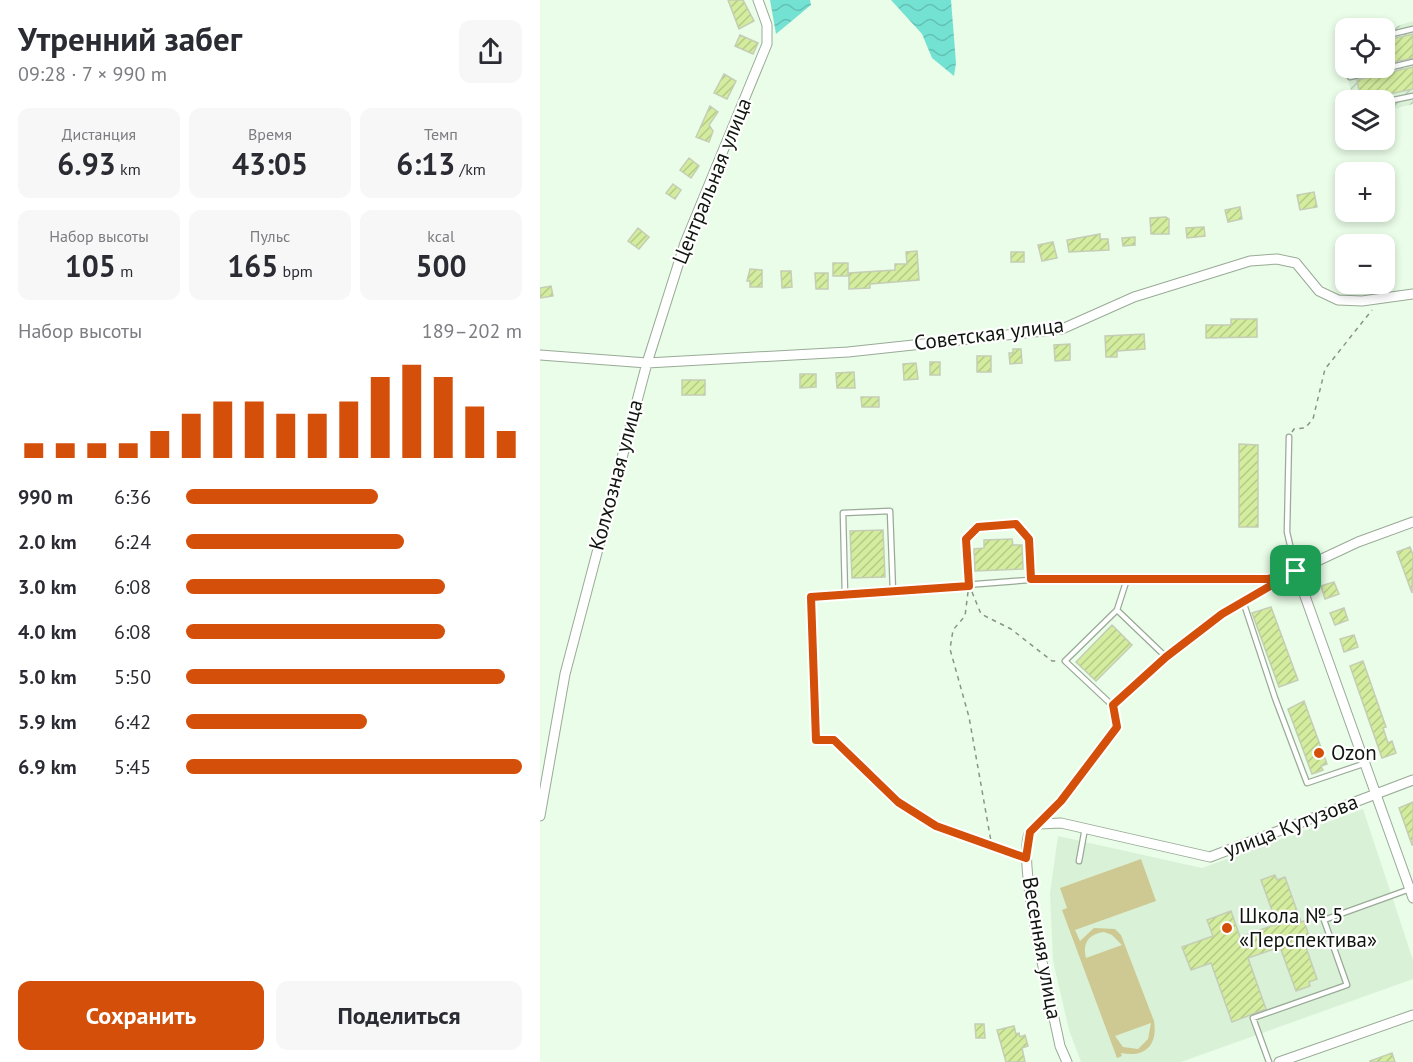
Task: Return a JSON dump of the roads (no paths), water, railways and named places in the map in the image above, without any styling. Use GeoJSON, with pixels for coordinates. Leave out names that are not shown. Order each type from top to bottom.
{"type":"FeatureCollection","features":[{"type":"Feature","properties":{"kind":"street","name":"Центральная улица"},"geometry":{"type":"LineString","coordinates":[[647,363],[685,243],[767,44],[767,24],[758,0]]}},
{"type":"Feature","properties":{"kind":"street","name":"Советская улица"},"geometry":{"type":"LineString","coordinates":[[540,355],[647,363],[848,352],[1062,329],[1134,297],[1250,261],[1277,259],[1296,264],[1319,291],[1338,300],[1362,302],[1413,294]]}},
{"type":"Feature","properties":{"kind":"street","name":"Колхозная улица"},"geometry":{"type":"LineString","coordinates":[[540,816],[565,674],[647,363]]}},
{"type":"Feature","properties":{"kind":"street"},"geometry":{"type":"LineString","coordinates":[[1412,891],[1364,764],[1296,571],[1358,542],[1413,522]]}},
{"type":"Feature","properties":{"kind":"street","name":"улица Кутузова"},"geometry":{"type":"LineString","coordinates":[[1061,822],[1210,857],[1413,780]]}},
{"type":"Feature","properties":{"kind":"street","name":"Весенняя улица"},"geometry":{"type":"LineString","coordinates":[[1061,822],[1039,824],[1030,832],[1026,858],[1035,920],[1060,1046],[1067,1062]]}},
{"type":"Feature","properties":{"kind":"street"},"geometry":{"type":"LineString","coordinates":[[1278,1062],[1413,1015]]}},
{"type":"Feature","properties":{"kind":"lane"},"geometry":{"type":"LineString","coordinates":[[1395,33],[1413,29]]}},
{"type":"Feature","properties":{"kind":"lane"},"geometry":{"type":"LineString","coordinates":[[1395,66],[1413,62]]}},
{"type":"Feature","properties":{"kind":"lane"},"geometry":{"type":"LineString","coordinates":[[1395,100],[1413,96]]}},
{"type":"Feature","properties":{"kind":"lane"},"geometry":{"type":"LineString","coordinates":[[1289,437],[1287,532],[1296,571]]}},
{"type":"Feature","properties":{"kind":"lane"},"geometry":{"type":"LineString","coordinates":[[845,595],[843,513],[890,511],[893,592]]}},
{"type":"Feature","properties":{"kind":"lane"},"geometry":{"type":"LineString","coordinates":[[969,586],[966,539],[978,527],[1016,524],[1029,539],[1031,579]]}},
{"type":"Feature","properties":{"kind":"lane"},"geometry":{"type":"LineString","coordinates":[[811,597],[969,586],[1031,579],[1268,579],[1296,571]]}},
{"type":"Feature","properties":{"kind":"lane"},"geometry":{"type":"LineString","coordinates":[[1127,579],[1117,610],[1065,661],[1113,705],[1166,657],[1222,614],[1296,571]]}},
{"type":"Feature","properties":{"kind":"lane"},"geometry":{"type":"LineString","coordinates":[[1243,601],[1275,698],[1307,783],[1364,764]]}},
{"type":"Feature","properties":{"kind":"lane"},"geometry":{"type":"LineString","coordinates":[[1117,610],[1166,657]]}},
{"type":"Feature","properties":{"kind":"lane"},"geometry":{"type":"LineString","coordinates":[[1079,861],[1085,828]]}},
{"type":"Feature","properties":{"kind":"lane"},"geometry":{"type":"LineString","coordinates":[[1269,1062],[1253,1018],[1347,985],[1324,920],[1412,891]]}},
{"type":"Feature","properties":{"kind":"water"},"geometry":{"type":"Polygon","coordinates":[[[770,0],[810,0],[811,5],[776,34],[770,0]]]}},
{"type":"Feature","properties":{"kind":"water"},"geometry":{"type":"Polygon","coordinates":[[[891,0],[951,0],[956,63],[954,76],[932,58],[922,34],[891,0]]]}},
{"type":"Feature","properties":{"kind":"place","name":"Ozon"},"geometry":{"type":"Point","coordinates":[1319,753]}},
{"type":"Feature","properties":{"kind":"place","name":"Школа № 5 «Перспектива»"},"geometry":{"type":"Point","coordinates":[1227,928]}}]}
